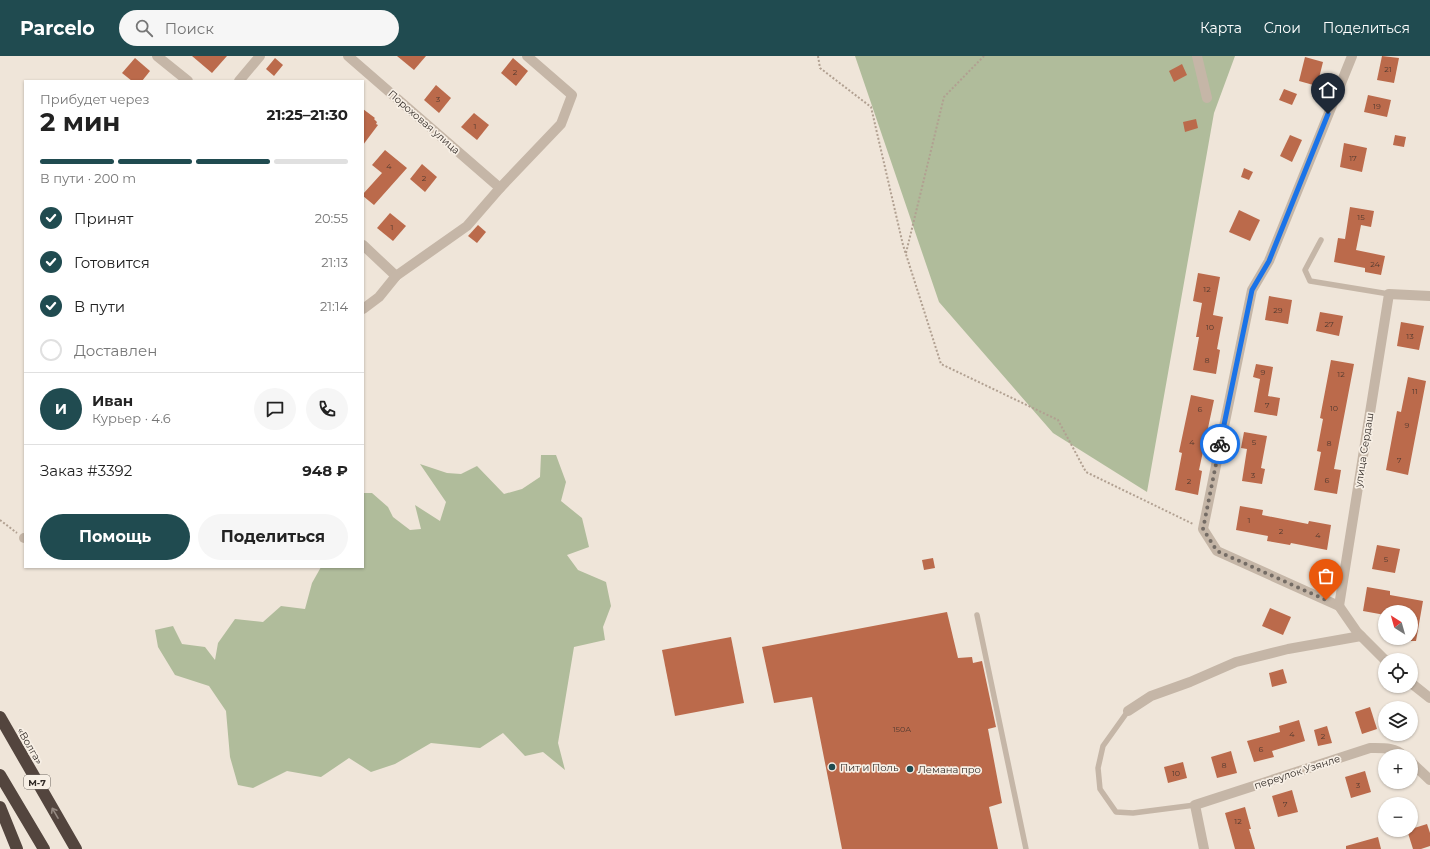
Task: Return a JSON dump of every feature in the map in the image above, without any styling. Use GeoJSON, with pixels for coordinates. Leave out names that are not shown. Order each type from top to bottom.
{"type":"FeatureCollection","features":[{"type":"Feature","properties":{"kind":"highway","name":"«Волга»"},"geometry":{"type":"LineString","coordinates":[[0,717],[76,849]]}},
{"type":"Feature","properties":{"kind":"highway","name":"М-7"},"geometry":{"type":"LineString","coordinates":[[0,775],[44,849]]}},
{"type":"Feature","properties":{"kind":"highway"},"geometry":{"type":"LineString","coordinates":[[0,807],[17,849]]}},
{"type":"Feature","properties":{"kind":"street"},"geometry":{"type":"LineString","coordinates":[[158,56],[187,80]]}},
{"type":"Feature","properties":{"kind":"street"},"geometry":{"type":"LineString","coordinates":[[240,80],[260,56]]}},
{"type":"Feature","properties":{"kind":"street","name":"Пороховая улица"},"geometry":{"type":"LineString","coordinates":[[348,56],[500,188]]}},
{"type":"Feature","properties":{"kind":"street"},"geometry":{"type":"LineString","coordinates":[[364,309],[379,297],[396,276],[467,226],[500,188],[561,124],[572,95],[527,56]]}},
{"type":"Feature","properties":{"kind":"street"},"geometry":{"type":"LineString","coordinates":[[1198,56],[1207,98]]}},
{"type":"Feature","properties":{"kind":"street"},"geometry":{"type":"LineString","coordinates":[[1352,56],[1269,261],[1252,290],[1203,529],[1217,551],[1339,606],[1361,636],[1378,653]]}},
{"type":"Feature","properties":{"kind":"street"},"geometry":{"type":"LineString","coordinates":[[364,246],[396,276]]}},
{"type":"Feature","properties":{"kind":"street"},"geometry":{"type":"LineString","coordinates":[[1389,294],[1430,296]]}},
{"type":"Feature","properties":{"kind":"street","name":"улица Сердаш"},"geometry":{"type":"LineString","coordinates":[[1339,606],[1389,294]]}},
{"type":"Feature","properties":{"kind":"street"},"geometry":{"type":"LineString","coordinates":[[1128,712],[1152,696],[1190,682],[1236,662],[1288,649],[1361,636]]}},
{"type":"Feature","properties":{"kind":"street"},"geometry":{"type":"LineString","coordinates":[[1418,689],[1430,698]]}},
{"type":"Feature","properties":{"kind":"street","name":"переулок Узянле"},"geometry":{"type":"LineString","coordinates":[[1195,805],[1370,748],[1386,747],[1391,749]]}},
{"type":"Feature","properties":{"kind":"street"},"geometry":{"type":"LineString","coordinates":[[1418,769],[1430,780]]}},
{"type":"Feature","properties":{"kind":"street"},"geometry":{"type":"LineString","coordinates":[[1195,805],[1204,849]]}},
{"type":"Feature","properties":{"kind":"lane"},"geometry":{"type":"LineString","coordinates":[[1321,240],[1305,270],[1310,281],[1389,294]]}},
{"type":"Feature","properties":{"kind":"lane"},"geometry":{"type":"LineString","coordinates":[[978,615],[1026,849]]}},
{"type":"Feature","properties":{"kind":"lane"},"geometry":{"type":"LineString","coordinates":[[1128,712],[1103,746],[1098,768],[1100,789],[1116,812],[1133,813],[1195,805]]}},
{"type":"Feature","properties":{"kind":"path"},"geometry":{"type":"LineString","coordinates":[[818,56],[820,68],[871,107],[906,255],[941,364],[1058,420],[1086,472],[1203,529]]}},
{"type":"Feature","properties":{"kind":"path"},"geometry":{"type":"LineString","coordinates":[[906,255],[944,97],[984,56]]}},
{"type":"Feature","properties":{"kind":"path"},"geometry":{"type":"LineString","coordinates":[[0,520],[24,537]]}},
{"type":"Feature","properties":{"kind":"green space"},"geometry":{"type":"Polygon","coordinates":[[[855,56],[1235,56],[1214,113],[1147,492],[1053,433],[939,302],[855,56]]]}},
{"type":"Feature","properties":{"kind":"green space"},"geometry":{"type":"Polygon","coordinates":[[[541,455],[556,455],[566,482],[561,501],[582,518],[589,547],[567,555],[578,570],[606,582],[611,606],[603,627],[605,640],[574,647],[558,743],[565,770],[543,752],[525,756],[503,733],[480,748],[431,743],[395,764],[371,772],[349,758],[321,777],[287,771],[253,788],[238,785],[230,757],[226,711],[209,686],[175,675],[158,647],[155,630],[173,626],[182,644],[205,647],[215,660],[218,643],[235,619],[263,622],[281,606],[305,609],[312,583],[320,568],[364,568],[364,493],[372,493],[388,507],[393,517],[410,530],[421,529],[415,505],[440,521],[446,502],[420,464],[447,473],[461,474],[477,466],[504,494],[522,489],[540,477],[541,455]]]}},
{"type":"Feature","properties":{"kind":"building"},"geometry":{"type":"Polygon","coordinates":[[[192,56],[227,56],[212,73],[192,56]]]}},
{"type":"Feature","properties":{"kind":"building"},"geometry":{"type":"Polygon","coordinates":[[[397,56],[426,56],[414,70],[397,56]]]}},
{"type":"Feature","properties":{"kind":"building"},"geometry":{"type":"Polygon","coordinates":[[[1382,56],[1399,58],[1394,83],[1377,80],[1382,56]]]}},
{"type":"Feature","properties":{"kind":"building"},"geometry":{"type":"Polygon","coordinates":[[[1305,57],[1323,62],[1317,86],[1299,81],[1305,57]]]}},
{"type":"Feature","properties":{"kind":"building"},"geometry":{"type":"Polygon","coordinates":[[[135,58],[150,71],[143,80],[131,80],[122,73],[135,58]]]}},
{"type":"Feature","properties":{"kind":"building"},"geometry":{"type":"Polygon","coordinates":[[[275,58],[283,65],[274,76],[266,69],[275,58]]]}},
{"type":"Feature","properties":{"kind":"building"},"geometry":{"type":"Polygon","coordinates":[[[513,58],[528,71],[516,86],[501,73],[513,58]]]}},
{"type":"Feature","properties":{"kind":"building"},"geometry":{"type":"Polygon","coordinates":[[[1182,64],[1187,75],[1174,82],[1169,71],[1182,64]]]}},
{"type":"Feature","properties":{"kind":"building"},"geometry":{"type":"Polygon","coordinates":[[[436,85],[451,98],[439,113],[424,100],[436,85]]]}},
{"type":"Feature","properties":{"kind":"building"},"geometry":{"type":"Polygon","coordinates":[[[1284,89],[1297,94],[1292,105],[1279,100],[1284,89]]]}},
{"type":"Feature","properties":{"kind":"building"},"geometry":{"type":"Polygon","coordinates":[[[1368,95],[1391,100],[1387,117],[1364,112],[1368,95]]]}},
{"type":"Feature","properties":{"kind":"building"},"geometry":{"type":"Polygon","coordinates":[[[364,110],[375,118],[374,119],[377,122],[376,124],[378,125],[364,144],[364,110]]]}},
{"type":"Feature","properties":{"kind":"building"},"geometry":{"type":"Polygon","coordinates":[[[474,113],[489,125],[477,140],[461,127],[474,113]]]}},
{"type":"Feature","properties":{"kind":"building"},"geometry":{"type":"Polygon","coordinates":[[[1196,119],[1198,128],[1185,132],[1183,122],[1196,119]]]}},
{"type":"Feature","properties":{"kind":"building"},"geometry":{"type":"Polygon","coordinates":[[[1290,135],[1302,140],[1292,162],[1280,156],[1290,135]]]}},
{"type":"Feature","properties":{"kind":"building"},"geometry":{"type":"Polygon","coordinates":[[[1395,135],[1406,137],[1404,147],[1393,145],[1395,135]]]}},
{"type":"Feature","properties":{"kind":"building"},"geometry":{"type":"Polygon","coordinates":[[[1344,143],[1367,148],[1362,172],[1340,167],[1344,143]]]}},
{"type":"Feature","properties":{"kind":"building"},"geometry":{"type":"Polygon","coordinates":[[[385,150],[407,168],[374,205],[364,197],[364,193],[382,173],[372,165],[385,150]]]}},
{"type":"Feature","properties":{"kind":"building"},"geometry":{"type":"Polygon","coordinates":[[[422,164],[437,177],[425,192],[410,179],[422,164]]]}},
{"type":"Feature","properties":{"kind":"building"},"geometry":{"type":"Polygon","coordinates":[[[1244,168],[1253,172],[1249,180],[1241,177],[1244,168]]]}},
{"type":"Feature","properties":{"kind":"building"},"geometry":{"type":"Polygon","coordinates":[[[1350,207],[1374,211],[1371,227],[1361,225],[1356,250],[1385,256],[1381,275],[1365,272],[1365,268],[1334,262],[1338,238],[1345,239],[1350,207]]]}},
{"type":"Feature","properties":{"kind":"building"},"geometry":{"type":"Polygon","coordinates":[[[1239,210],[1260,220],[1250,241],[1229,232],[1239,210]]]}},
{"type":"Feature","properties":{"kind":"building"},"geometry":{"type":"Polygon","coordinates":[[[390,213],[406,226],[393,241],[377,228],[390,213]]]}},
{"type":"Feature","properties":{"kind":"building"},"geometry":{"type":"Polygon","coordinates":[[[478,225],[486,232],[477,243],[468,236],[478,225]]]}},
{"type":"Feature","properties":{"kind":"building"},"geometry":{"type":"Polygon","coordinates":[[[1198,273],[1220,277],[1213,315],[1223,317],[1217,349],[1220,350],[1216,374],[1193,370],[1199,337],[1196,337],[1202,303],[1193,301],[1198,273]]]}},
{"type":"Feature","properties":{"kind":"building"},"geometry":{"type":"Polygon","coordinates":[[[1269,296],[1292,300],[1288,324],[1265,320],[1269,296]]]}},
{"type":"Feature","properties":{"kind":"building"},"geometry":{"type":"Polygon","coordinates":[[[1320,312],[1343,316],[1339,336],[1316,331],[1320,312]]]}},
{"type":"Feature","properties":{"kind":"building"},"geometry":{"type":"Polygon","coordinates":[[[1401,322],[1424,326],[1419,350],[1397,346],[1401,322]]]}},
{"type":"Feature","properties":{"kind":"building"},"geometry":{"type":"Polygon","coordinates":[[[1331,360],[1354,364],[1334,469],[1341,470],[1337,494],[1314,490],[1321,452],[1317,451],[1323,419],[1320,418],[1331,360]]]}},
{"type":"Feature","properties":{"kind":"building"},"geometry":{"type":"Polygon","coordinates":[[[1256,364],[1273,367],[1268,396],[1280,398],[1277,416],[1254,412],[1260,379],[1253,377],[1256,364]]]}},
{"type":"Feature","properties":{"kind":"building"},"geometry":{"type":"Polygon","coordinates":[[[1408,377],[1426,381],[1408,475],[1386,470],[1397,411],[1401,412],[1408,377]]]}},
{"type":"Feature","properties":{"kind":"building"},"geometry":{"type":"Polygon","coordinates":[[[1191,395],[1214,400],[1199,470],[1202,471],[1198,495],[1175,490],[1182,453],[1179,452],[1191,395]]]}},
{"type":"Feature","properties":{"kind":"building"},"geometry":{"type":"Polygon","coordinates":[[[1244,432],[1267,436],[1261,468],[1265,469],[1262,484],[1242,481],[1247,449],[1241,448],[1244,432]]]}},
{"type":"Feature","properties":{"kind":"building"},"geometry":{"type":"Polygon","coordinates":[[[1240,506],[1263,510],[1262,515],[1308,524],[1309,521],[1331,525],[1327,550],[1291,543],[1290,545],[1267,541],[1268,536],[1236,530],[1240,506]]]}},
{"type":"Feature","properties":{"kind":"building"},"geometry":{"type":"Polygon","coordinates":[[[1377,545],[1400,549],[1395,573],[1372,569],[1377,545]]]}},
{"type":"Feature","properties":{"kind":"building"},"geometry":{"type":"Polygon","coordinates":[[[933,558],[935,568],[924,570],[922,560],[933,558]]]}},
{"type":"Feature","properties":{"kind":"building"},"geometry":{"type":"Polygon","coordinates":[[[1367,587],[1390,591],[1390,595],[1423,601],[1418,630],[1418,605],[1378,605],[1378,614],[1363,611],[1367,587]]]}},
{"type":"Feature","properties":{"kind":"building"},"geometry":{"type":"Polygon","coordinates":[[[1270,608],[1291,617],[1283,635],[1262,626],[1270,608]]]}},
{"type":"Feature","properties":{"kind":"building"},"geometry":{"type":"Polygon","coordinates":[[[947,612],[958,658],[972,657],[973,663],[982,661],[996,727],[988,729],[1002,803],[989,807],[998,849],[842,849],[812,697],[774,703],[762,647],[947,612]]]}},
{"type":"Feature","properties":{"kind":"building"},"geometry":{"type":"Polygon","coordinates":[[[731,637],[744,703],[675,716],[662,650],[731,637]]]}},
{"type":"Feature","properties":{"kind":"building"},"geometry":{"type":"Polygon","coordinates":[[[1283,669],[1287,683],[1272,687],[1269,673],[1283,669]]]}},
{"type":"Feature","properties":{"kind":"building"},"geometry":{"type":"Polygon","coordinates":[[[1370,707],[1377,729],[1362,734],[1355,712],[1370,707]]]}},
{"type":"Feature","properties":{"kind":"building"},"geometry":{"type":"Polygon","coordinates":[[[1299,720],[1305,741],[1272,751],[1274,757],[1254,762],[1247,741],[1280,732],[1279,726],[1299,720]]]}},
{"type":"Feature","properties":{"kind":"building"},"geometry":{"type":"Polygon","coordinates":[[[1327,726],[1332,743],[1318,746],[1314,730],[1327,726]]]}},
{"type":"Feature","properties":{"kind":"building"},"geometry":{"type":"Polygon","coordinates":[[[1231,751],[1237,773],[1217,778],[1211,757],[1231,751]]]}},
{"type":"Feature","properties":{"kind":"building"},"geometry":{"type":"Polygon","coordinates":[[[1183,762],[1187,778],[1168,783],[1164,767],[1183,762]]]}},
{"type":"Feature","properties":{"kind":"building"},"geometry":{"type":"Polygon","coordinates":[[[1365,771],[1371,792],[1351,798],[1345,777],[1365,771]]]}},
{"type":"Feature","properties":{"kind":"building"},"geometry":{"type":"Polygon","coordinates":[[[1292,790],[1298,812],[1278,817],[1272,796],[1292,790]]]}},
{"type":"Feature","properties":{"kind":"building"},"geometry":{"type":"Polygon","coordinates":[[[1245,807],[1251,829],[1249,829],[1255,849],[1235,849],[1225,813],[1245,807]]]}},
{"type":"Feature","properties":{"kind":"building"},"geometry":{"type":"Polygon","coordinates":[[[1427,824],[1430,833],[1430,846],[1421,849],[1413,849],[1409,837],[1418,837],[1418,827],[1427,824]]]}},
{"type":"Feature","properties":{"kind":"building"},"geometry":{"type":"Polygon","coordinates":[[[1378,837],[1381,849],[1346,849],[1346,846],[1378,837]]]}},
{"type":"Feature","properties":{"kind":"way so far"},"geometry":{"type":"LineString","coordinates":[[1220,444],[1203,529],[1217,551],[1326,600]]}},
{"type":"Feature","properties":{"kind":"place","name":"Пит и Поль"},"geometry":{"type":"Point","coordinates":[832,767]}},
{"type":"Feature","properties":{"kind":"place","name":"Лемана про"},"geometry":{"type":"Point","coordinates":[910,769]}},
{"type":"Feature","properties":{"kind":"route"},"geometry":{"type":"LineString","coordinates":[[1220,444],[1252,290],[1269,261],[1328,114]]}}]}
